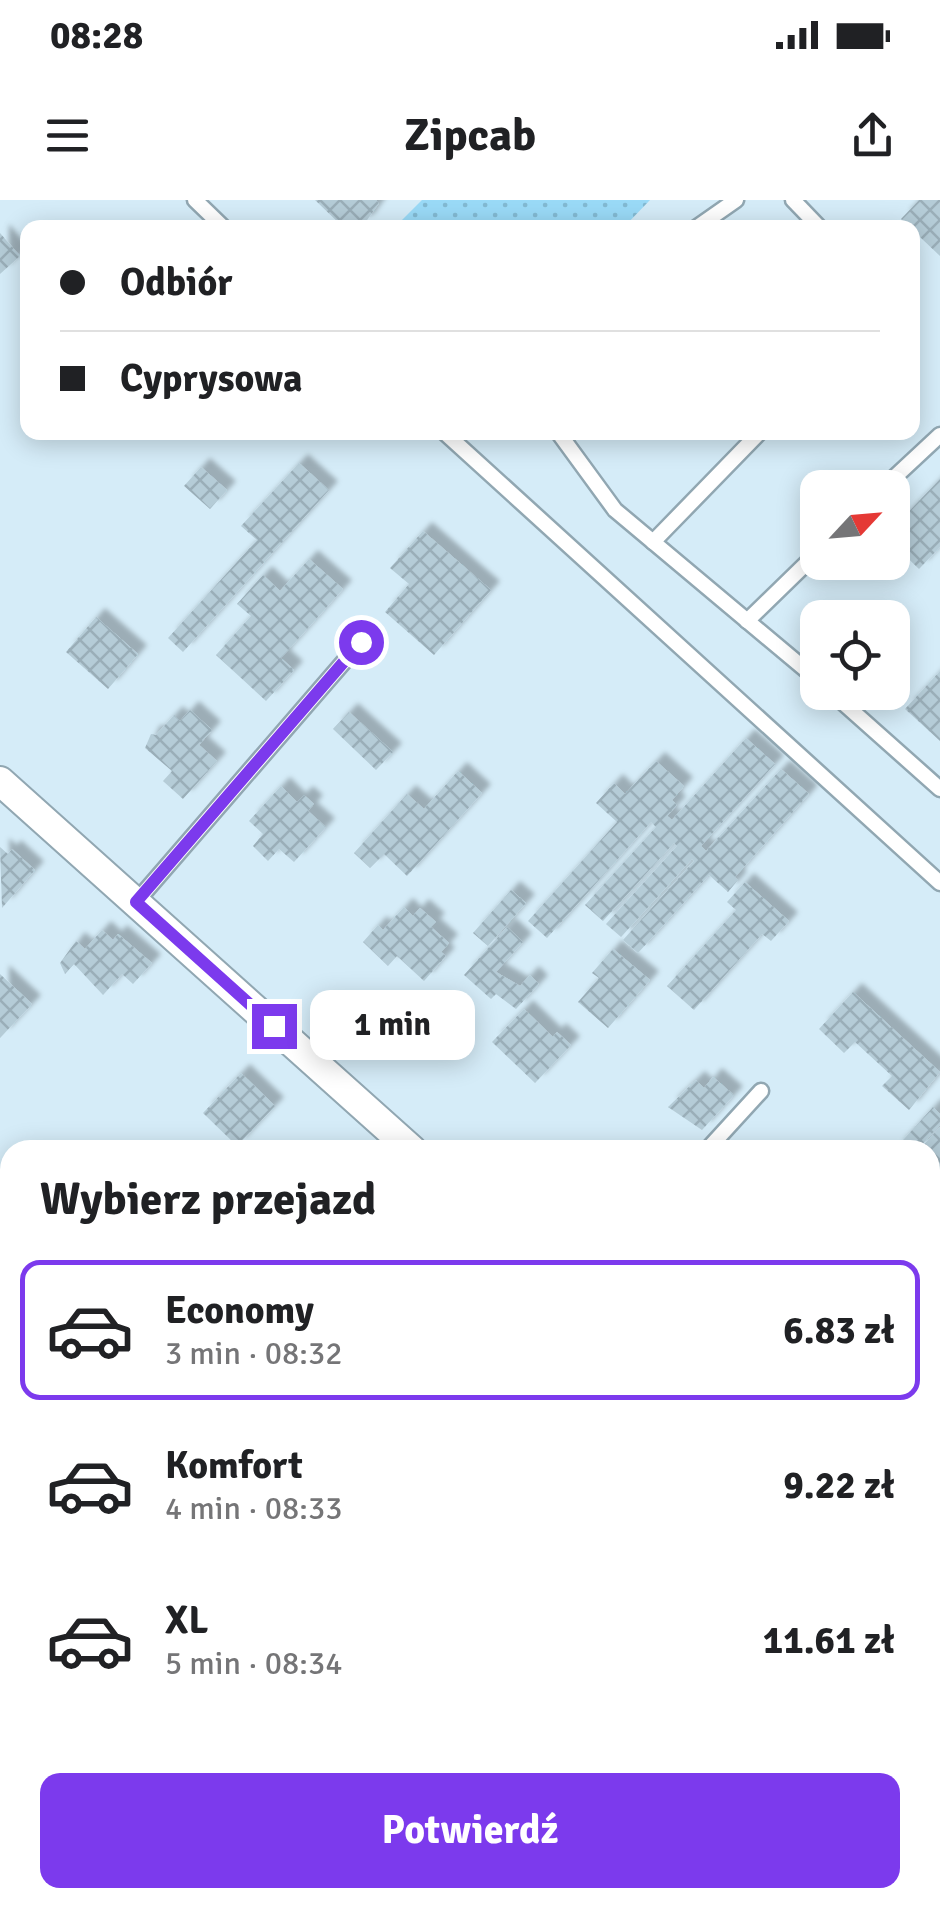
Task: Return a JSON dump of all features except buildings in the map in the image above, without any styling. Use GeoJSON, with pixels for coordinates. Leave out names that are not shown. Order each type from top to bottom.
{"type":"FeatureCollection","features":[{"type":"Feature","properties":{"kind":"street"},"geometry":{"type":"LineString","coordinates":[[0,780],[401,1140]]}},
{"type":"Feature","properties":{"kind":"lane"},"geometry":{"type":"LineString","coordinates":[[195,200],[216,220]]}},
{"type":"Feature","properties":{"kind":"lane"},"geometry":{"type":"LineString","coordinates":[[707,220],[736,200]]}},
{"type":"Feature","properties":{"kind":"lane"},"geometry":{"type":"LineString","coordinates":[[792,200],[812,220]]}},
{"type":"Feature","properties":{"kind":"lane"},"geometry":{"type":"LineString","coordinates":[[902,470],[940,435]]}},
{"type":"Feature","properties":{"kind":"lane"},"geometry":{"type":"LineString","coordinates":[[453,440],[940,883]]}},
{"type":"Feature","properties":{"kind":"lane"},"geometry":{"type":"LineString","coordinates":[[564,440],[614,510],[800,665]]}},
{"type":"Feature","properties":{"kind":"lane"},"geometry":{"type":"LineString","coordinates":[[653,542],[752,440]]}},
{"type":"Feature","properties":{"kind":"lane"},"geometry":{"type":"LineString","coordinates":[[747,620],[800,569]]}},
{"type":"Feature","properties":{"kind":"lane"},"geometry":{"type":"LineString","coordinates":[[136,902],[361,642]]}},
{"type":"Feature","properties":{"kind":"lane"},"geometry":{"type":"LineString","coordinates":[[851,710],[940,790]]}},
{"type":"Feature","properties":{"kind":"lane"},"geometry":{"type":"LineString","coordinates":[[716,1140],[760,1091]]}},
{"type":"Feature","properties":{"kind":"shaded area"},"geometry":{"type":"Polygon","coordinates":[[[422,200],[650,200],[631,220],[402,220],[422,200]]]}},
{"type":"Feature","properties":{"kind":"route"},"geometry":{"type":"LineString","coordinates":[[274,1026],[136,902],[361,642]]}}]}
